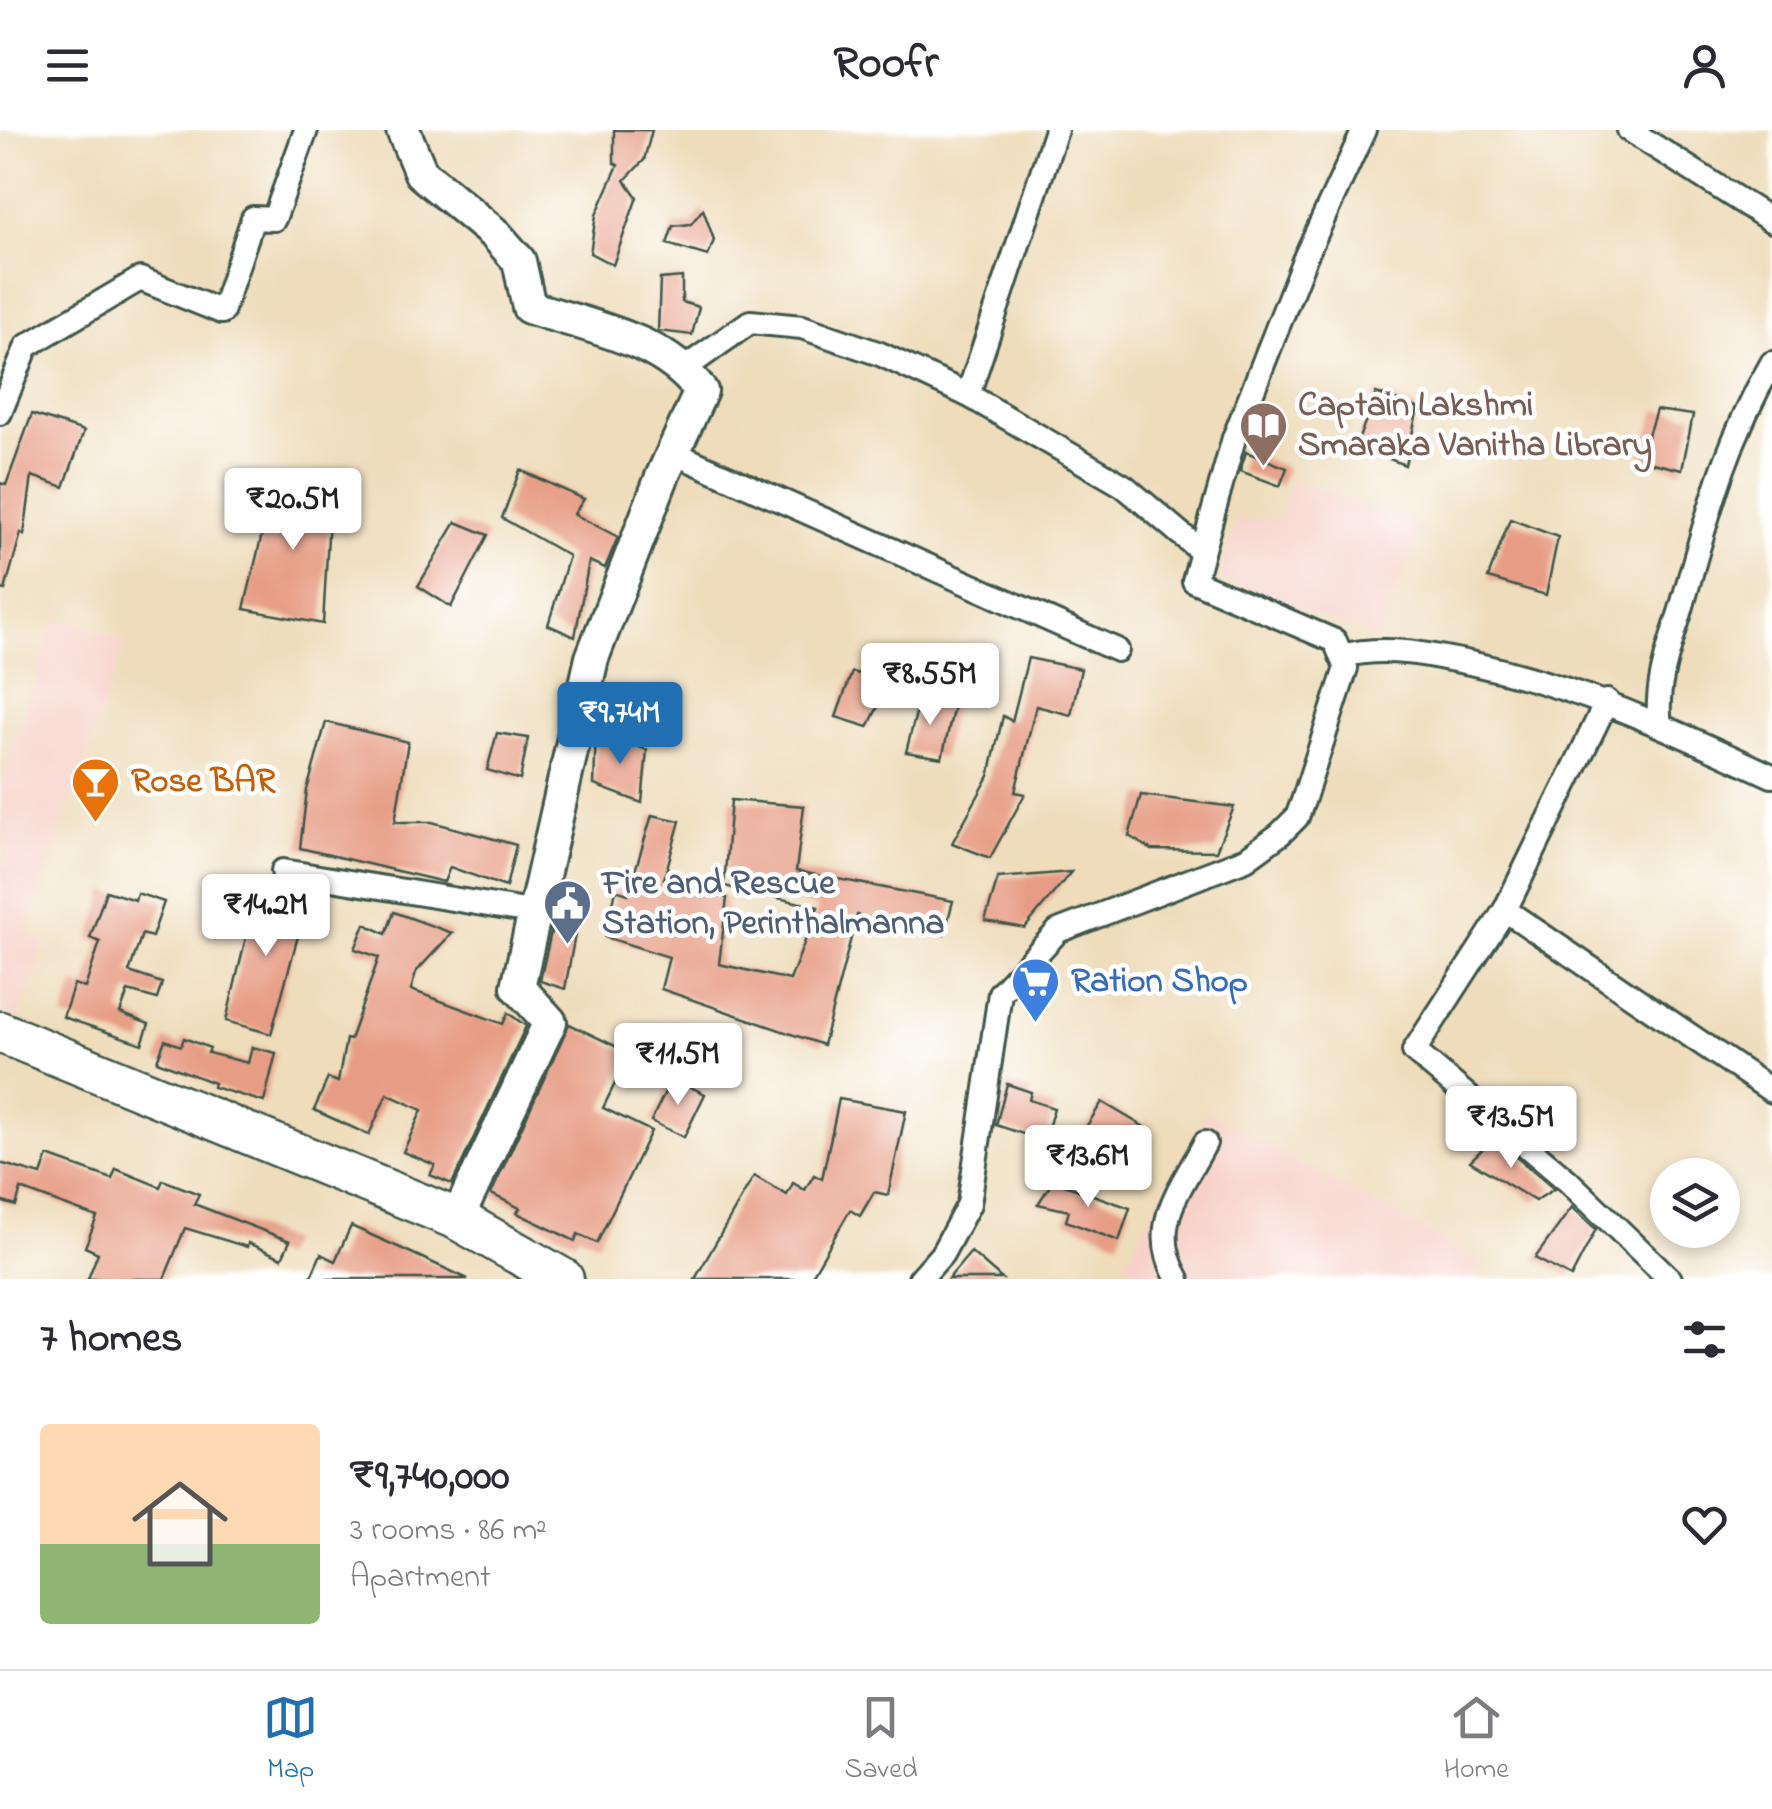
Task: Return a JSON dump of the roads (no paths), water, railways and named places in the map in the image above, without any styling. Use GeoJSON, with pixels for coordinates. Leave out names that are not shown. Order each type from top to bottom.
{"type":"FeatureCollection","features":[{"type":"Feature","properties":{"kind":"highway"},"geometry":{"type":"LineString","coordinates":[[0,1032],[457,1219],[518,1268],[563,1279]]}},
{"type":"Feature","properties":{"kind":"street"},"geometry":{"type":"LineString","coordinates":[[0,413],[27,346],[140,279],[222,312],[252,218],[274,218],[306,130]]}},
{"type":"Feature","properties":{"kind":"street"},"geometry":{"type":"LineString","coordinates":[[403,130],[421,173],[496,235],[519,262],[529,307],[657,350],[685,368],[702,391],[592,658],[518,987],[550,1022],[457,1219]]}},
{"type":"Feature","properties":{"kind":"street"},"geometry":{"type":"LineString","coordinates":[[968,395],[1056,130]]}},
{"type":"Feature","properties":{"kind":"street"},"geometry":{"type":"LineString","coordinates":[[920,1279],[942,1254],[969,1204],[1000,993],[1058,931],[1246,859],[1280,834],[1296,817],[1303,801],[1346,668],[1335,642],[1194,581],[1234,438],[1304,260],[1364,130]]}},
{"type":"Feature","properties":{"kind":"street"},"geometry":{"type":"LineString","coordinates":[[1628,130],[1772,221]]}},
{"type":"Feature","properties":{"kind":"street"},"geometry":{"type":"LineString","coordinates":[[685,368],[750,322],[802,326],[880,354],[968,395],[1124,486],[1202,552]]}},
{"type":"Feature","properties":{"kind":"street"},"geometry":{"type":"LineString","coordinates":[[1660,725],[1664,664],[1710,499],[1744,411],[1772,363]]}},
{"type":"Feature","properties":{"kind":"street"},"geometry":{"type":"LineString","coordinates":[[674,453],[1118,650]]}},
{"type":"Feature","properties":{"kind":"street"},"geometry":{"type":"LineString","coordinates":[[1341,656],[1374,651],[1421,652],[1560,684],[1607,701],[1772,776]]}},
{"type":"Feature","properties":{"kind":"street"},"geometry":{"type":"LineString","coordinates":[[1607,701],[1505,910],[1414,1051],[1527,1145],[1670,1279]]}},
{"type":"Feature","properties":{"kind":"street"},"geometry":{"type":"LineString","coordinates":[[283,871],[532,912]]}},
{"type":"Feature","properties":{"kind":"street"},"geometry":{"type":"LineString","coordinates":[[1505,910],[1772,1091]]}},
{"type":"Feature","properties":{"kind":"street"},"geometry":{"type":"LineString","coordinates":[[1178,1279],[1166,1258],[1163,1223],[1205,1143]]}},
{"type":"Feature","properties":{"kind":"place","name":"Captain Lakshmi Smaraka Vanitha Library"},"geometry":{"type":"Point","coordinates":[1263,468]}},
{"type":"Feature","properties":{"kind":"place","name":"Rose BAR"},"geometry":{"type":"Point","coordinates":[96,824]}},
{"type":"Feature","properties":{"kind":"place","name":"Fire and Rescue Station, Perinthalmanna"},"geometry":{"type":"Point","coordinates":[567,946]}},
{"type":"Feature","properties":{"kind":"place","name":"Ration Shop"},"geometry":{"type":"Point","coordinates":[1036,1024]}}]}
